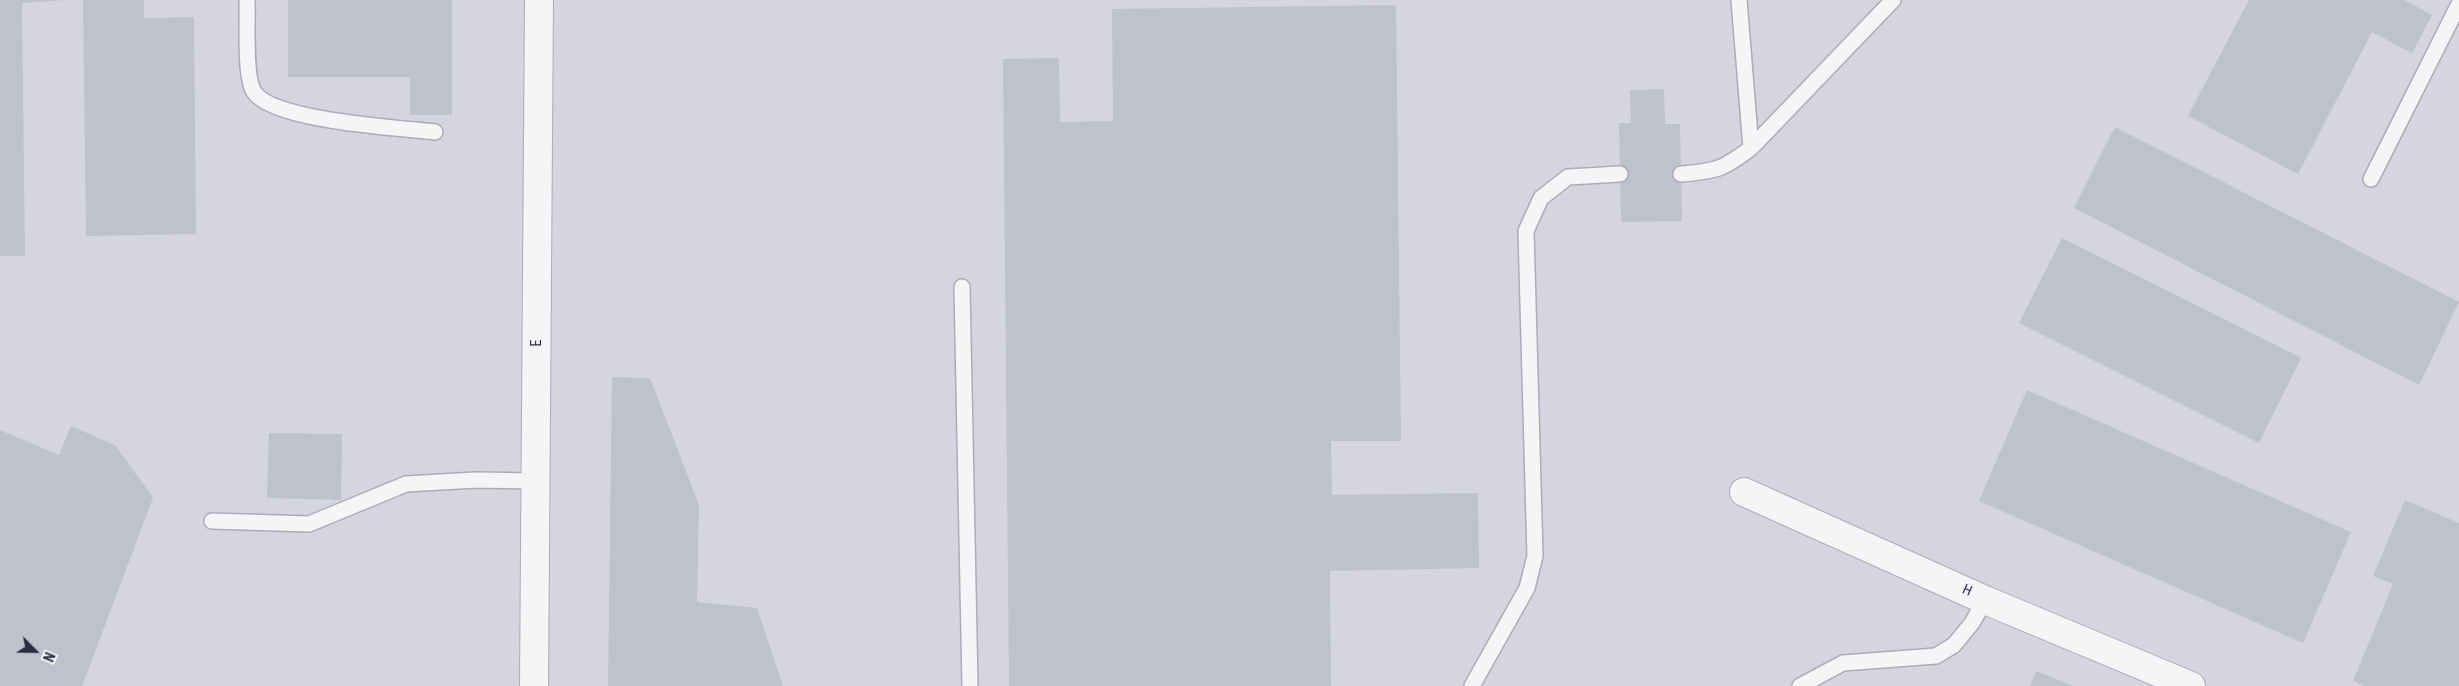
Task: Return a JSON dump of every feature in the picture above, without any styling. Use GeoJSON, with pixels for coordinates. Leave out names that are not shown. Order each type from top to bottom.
{"type":"FeatureCollection","features":[{"type":"Feature","properties":{"kind":"street","name":"Ε"},"geometry":{"type":"LineString","coordinates":[[534,686],[539,0]]}},
{"type":"Feature","properties":{"kind":"street","name":"Η"},"geometry":{"type":"LineString","coordinates":[[1744,492],[1985,600],[2191,686]]}},
{"type":"Feature","properties":{"kind":"lane"},"geometry":{"type":"LineString","coordinates":[[247,0],[249,74],[254,91],[268,104],[323,119],[435,132]]}},
{"type":"Feature","properties":{"kind":"lane"},"geometry":{"type":"LineString","coordinates":[[1739,0],[1751,148]]}},
{"type":"Feature","properties":{"kind":"lane"},"geometry":{"type":"LineString","coordinates":[[1681,174],[1715,171],[1727,166],[1751,148],[1893,0]]}},
{"type":"Feature","properties":{"kind":"lane"},"geometry":{"type":"LineString","coordinates":[[2371,179],[2459,4]]}},
{"type":"Feature","properties":{"kind":"lane"},"geometry":{"type":"LineString","coordinates":[[1472,686],[1527,588],[1535,556],[1526,231],[1541,198],[1568,177],[1620,174]]}},
{"type":"Feature","properties":{"kind":"lane"},"geometry":{"type":"LineString","coordinates":[[962,287],[970,686]]}},
{"type":"Feature","properties":{"kind":"lane"},"geometry":{"type":"LineString","coordinates":[[212,521],[308,524],[406,484],[476,480],[536,481]]}},
{"type":"Feature","properties":{"kind":"lane"},"geometry":{"type":"LineString","coordinates":[[1800,686],[1843,663],[1936,656],[1954,645],[1972,623],[1985,600]]}},
{"type":"Feature","properties":{"kind":"shaded area"},"geometry":{"type":"Polygon","coordinates":[[[0,0],[2459,0],[2459,686],[0,686],[0,0]]]}},
{"type":"Feature","properties":{"kind":"building"},"geometry":{"type":"Polygon","coordinates":[[[0,0],[65,0],[22,3],[25,256],[0,256],[0,0]]]}},
{"type":"Feature","properties":{"kind":"building"},"geometry":{"type":"Polygon","coordinates":[[[83,0],[144,0],[144,18],[194,17],[196,234],[86,236],[83,0]]]}},
{"type":"Feature","properties":{"kind":"building"},"geometry":{"type":"Polygon","coordinates":[[[288,0],[452,0],[452,115],[410,115],[410,77],[288,77],[288,0]]]}},
{"type":"Feature","properties":{"kind":"building"},"geometry":{"type":"Polygon","coordinates":[[[2249,0],[2404,0],[2432,15],[2412,53],[2372,32],[2298,174],[2188,116],[2249,0]]]}},
{"type":"Feature","properties":{"kind":"building"},"geometry":{"type":"Polygon","coordinates":[[[1396,5],[1401,441],[1331,441],[1332,495],[1478,493],[1479,568],[1330,571],[1331,686],[1009,686],[1003,59],[1059,58],[1060,122],[1113,121],[1112,9],[1396,5]]]}},
{"type":"Feature","properties":{"kind":"building"},"geometry":{"type":"Polygon","coordinates":[[[1664,89],[1665,124],[1680,124],[1682,221],[1621,222],[1619,123],[1631,123],[1630,90],[1664,89]]]}},
{"type":"Feature","properties":{"kind":"building"},"geometry":{"type":"Polygon","coordinates":[[[2115,127],[2459,302],[2419,385],[2074,208],[2115,127]]]}},
{"type":"Feature","properties":{"kind":"building"},"geometry":{"type":"Polygon","coordinates":[[[2062,238],[2301,358],[2259,443],[2019,323],[2062,238]]]}},
{"type":"Feature","properties":{"kind":"building"},"geometry":{"type":"Polygon","coordinates":[[[612,377],[650,378],[699,505],[697,602],[757,608],[783,686],[608,686],[612,377]]]}},
{"type":"Feature","properties":{"kind":"building"},"geometry":{"type":"Polygon","coordinates":[[[2027,390],[2351,532],[2303,643],[1979,501],[2027,390]]]}},
{"type":"Feature","properties":{"kind":"building"},"geometry":{"type":"Polygon","coordinates":[[[71,426],[115,445],[153,498],[82,686],[0,686],[0,430],[59,455],[71,426]]]}},
{"type":"Feature","properties":{"kind":"building"},"geometry":{"type":"Polygon","coordinates":[[[269,433],[342,434],[341,500],[267,498],[269,433]]]}},
{"type":"Feature","properties":{"kind":"building"},"geometry":{"type":"Polygon","coordinates":[[[2405,500],[2459,523],[2459,686],[2364,686],[2353,681],[2393,584],[2373,576],[2405,500]]]}},
{"type":"Feature","properties":{"kind":"building"},"geometry":{"type":"Polygon","coordinates":[[[2036,671],[2073,686],[2030,686],[2036,671]]]}}]}
